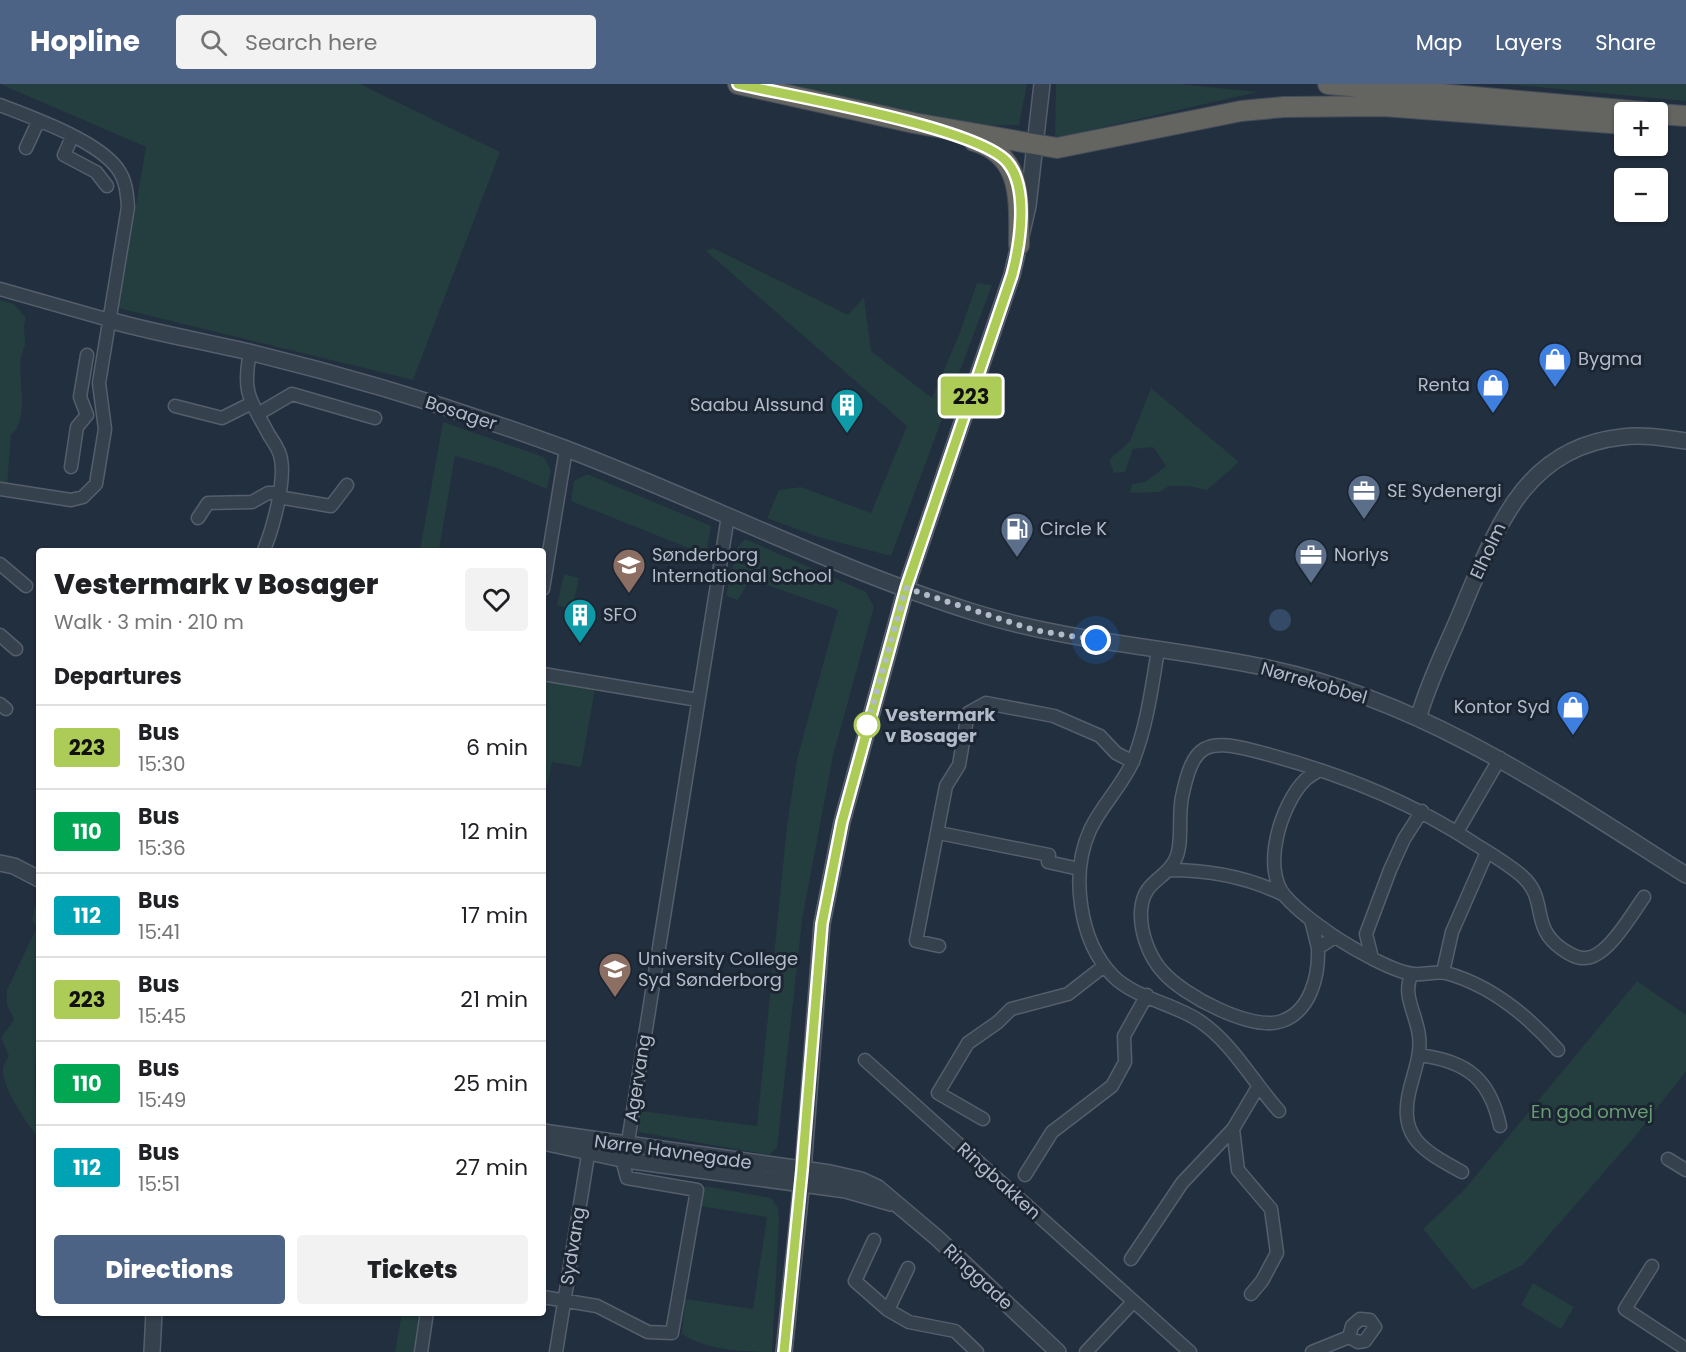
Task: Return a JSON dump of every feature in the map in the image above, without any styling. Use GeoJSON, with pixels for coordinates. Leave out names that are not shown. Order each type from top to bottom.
{"type":"FeatureCollection","features":[{"type":"Feature","properties":{"kind":"highway"},"geometry":{"type":"LineString","coordinates":[[738,84],[914,123],[1057,148],[1241,111],[1284,107],[1383,106],[1614,123]]}},
{"type":"Feature","properties":{"kind":"highway"},"geometry":{"type":"LineString","coordinates":[[1328,84],[1614,109]]}},
{"type":"Feature","properties":{"kind":"highway"},"geometry":{"type":"LineString","coordinates":[[1668,115],[1686,116]]}},
{"type":"Feature","properties":{"kind":"highway"},"geometry":{"type":"LineString","coordinates":[[914,123],[980,142],[995,151],[1009,164],[1018,186],[1020,245]]}},
{"type":"Feature","properties":{"kind":"highway"},"geometry":{"type":"LineString","coordinates":[[1668,127],[1686,128]]}},
{"type":"Feature","properties":{"kind":"street"},"geometry":{"type":"LineString","coordinates":[[784,1352],[802,1178],[822,924],[842,822],[906,588],[997,321],[1020,245],[1042,84]]}},
{"type":"Feature","properties":{"kind":"street"},"geometry":{"type":"LineString","coordinates":[[0,489],[71,500],[90,492],[96,484],[105,429],[99,383],[128,207],[126,184],[112,162],[72,137],[1,108]]}},
{"type":"Feature","properties":{"kind":"street"},"geometry":{"type":"LineString","coordinates":[[26,148],[38,122]]}},
{"type":"Feature","properties":{"kind":"street"},"geometry":{"type":"LineString","coordinates":[[72,137],[64,155],[96,172],[107,186]]}},
{"type":"Feature","properties":{"kind":"street","name":"Bosager"},"geometry":{"type":"LineString","coordinates":[[0,289],[109,320],[250,352],[443,405],[566,449],[906,588]]}},
{"type":"Feature","properties":{"kind":"street"},"geometry":{"type":"LineString","coordinates":[[250,352],[245,378],[255,408],[280,454],[282,468],[271,531],[265,548]]}},
{"type":"Feature","properties":{"kind":"street"},"geometry":{"type":"LineString","coordinates":[[87,355],[80,398],[87,415]]}},
{"type":"Feature","properties":{"kind":"street"},"geometry":{"type":"LineString","coordinates":[[175,406],[222,418],[292,394],[375,418]]}},
{"type":"Feature","properties":{"kind":"street"},"geometry":{"type":"LineString","coordinates":[[87,415],[104,416]]}},
{"type":"Feature","properties":{"kind":"street"},"geometry":{"type":"LineString","coordinates":[[71,467],[77,427],[87,415]]}},
{"type":"Feature","properties":{"kind":"street","name":"Elholm"},"geometry":{"type":"LineString","coordinates":[[1419,717],[1483,560],[1510,507],[1539,471],[1566,452],[1606,440],[1651,437],[1686,441]]}},
{"type":"Feature","properties":{"kind":"street"},"geometry":{"type":"LineString","coordinates":[[546,571],[566,449]]}},
{"type":"Feature","properties":{"kind":"street"},"geometry":{"type":"LineString","coordinates":[[198,518],[208,504],[252,502],[268,493],[331,506],[347,485]]}},
{"type":"Feature","properties":{"kind":"street","name":"Agervang"},"geometry":{"type":"LineString","coordinates":[[626,1153],[728,516]]}},
{"type":"Feature","properties":{"kind":"street"},"geometry":{"type":"LineString","coordinates":[[0,564],[26,586]]}},
{"type":"Feature","properties":{"kind":"street","name":"Nørrekobbel"},"geometry":{"type":"LineString","coordinates":[[906,588],[1034,630],[1273,669],[1362,695],[1419,717],[1500,758],[1686,874]]}},
{"type":"Feature","properties":{"kind":"street"},"geometry":{"type":"LineString","coordinates":[[0,635],[16,649]]}},
{"type":"Feature","properties":{"kind":"street"},"geometry":{"type":"LineString","coordinates":[[1158,650],[1142,734],[1132,762],[1089,831],[1079,868],[1084,920],[1093,946],[1104,966],[1115,978],[1180,1010],[1212,1031],[1279,1111]]}},
{"type":"Feature","properties":{"kind":"street"},"geometry":{"type":"LineString","coordinates":[[546,675],[698,700]]}},
{"type":"Feature","properties":{"kind":"street"},"geometry":{"type":"LineString","coordinates":[[939,946],[916,941],[939,833],[946,786],[959,765],[968,713],[986,704],[1054,716],[1100,736],[1116,753],[1132,762]]}},
{"type":"Feature","properties":{"kind":"street"},"geometry":{"type":"LineString","coordinates":[[1169,870],[1180,848],[1178,831],[1184,784],[1201,751],[1210,744],[1220,743],[1300,762],[1354,781],[1422,812],[1457,832],[1531,885],[1536,894],[1541,926],[1548,938],[1577,956],[1585,958],[1596,955],[1607,947],[1644,897]]}},
{"type":"Feature","properties":{"kind":"street"},"geometry":{"type":"LineString","coordinates":[[1457,832],[1500,758]]}},
{"type":"Feature","properties":{"kind":"street"},"geometry":{"type":"LineString","coordinates":[[1300,762],[1305,780]]}},
{"type":"Feature","properties":{"kind":"street"},"geometry":{"type":"LineString","coordinates":[[1284,895],[1275,876],[1274,850],[1278,832],[1284,815],[1305,780],[1320,770]]}},
{"type":"Feature","properties":{"kind":"street"},"geometry":{"type":"LineString","coordinates":[[1347,945],[1366,934],[1395,860],[1422,812]]}},
{"type":"Feature","properties":{"kind":"street"},"geometry":{"type":"LineString","coordinates":[[939,833],[1049,855],[1048,862],[1079,868]]}},
{"type":"Feature","properties":{"kind":"street"},"geometry":{"type":"LineString","coordinates":[[1180,848],[1201,870]]}},
{"type":"Feature","properties":{"kind":"street"},"geometry":{"type":"LineString","coordinates":[[1443,972],[1452,932],[1488,852]]}},
{"type":"Feature","properties":{"kind":"street"},"geometry":{"type":"LineString","coordinates":[[0,863],[14,866],[36,877]]}},
{"type":"Feature","properties":{"kind":"street"},"geometry":{"type":"LineString","coordinates":[[1311,920],[1318,948],[1319,969],[1314,986],[1297,1012],[1284,1021],[1258,1022],[1206,1002],[1176,984],[1162,972],[1147,946],[1141,911],[1144,898],[1156,878],[1169,870],[1201,870],[1263,885],[1284,895],[1311,920],[1347,945],[1372,958],[1412,974],[1443,972],[1500,998],[1533,1024],[1558,1050]]}},
{"type":"Feature","properties":{"kind":"street"},"geometry":{"type":"LineString","coordinates":[[1263,885],[1275,876]]}},
{"type":"Feature","properties":{"kind":"street"},"geometry":{"type":"LineString","coordinates":[[1366,934],[1372,958]]}},
{"type":"Feature","properties":{"kind":"street"},"geometry":{"type":"LineString","coordinates":[[1318,948],[1335,937]]}},
{"type":"Feature","properties":{"kind":"street"},"geometry":{"type":"LineString","coordinates":[[982,1119],[938,1093],[968,1043],[998,1022],[1011,1009],[1068,994],[1104,966]]}},
{"type":"Feature","properties":{"kind":"street"},"geometry":{"type":"LineString","coordinates":[[1412,974],[1407,992],[1417,1022],[1419,1055],[1406,1102],[1406,1122],[1421,1148],[1462,1172]]}},
{"type":"Feature","properties":{"kind":"street"},"geometry":{"type":"LineString","coordinates":[[1025,1174],[1052,1132],[1112,1086],[1125,1062],[1124,1036],[1147,995]]}},
{"type":"Feature","properties":{"kind":"street"},"geometry":{"type":"LineString","coordinates":[[1419,1055],[1455,1063],[1478,1078],[1495,1104],[1500,1126]]}},
{"type":"Feature","properties":{"kind":"street","name":"Ringbakken"},"geometry":{"type":"LineString","coordinates":[[864,1060],[1190,1352]]}},
{"type":"Feature","properties":{"kind":"street"},"geometry":{"type":"LineString","coordinates":[[1131,1259],[1182,1183],[1233,1129],[1258,1087]]}},
{"type":"Feature","properties":{"kind":"street"},"geometry":{"type":"LineString","coordinates":[[1233,1129],[1238,1170],[1271,1209],[1277,1253],[1262,1281],[1251,1294]]}},
{"type":"Feature","properties":{"kind":"street","name":"Nørre Havnegade"},"geometry":{"type":"LineString","coordinates":[[546,1133],[589,1147]]}},
{"type":"Feature","properties":{"kind":"street","name":"Nørre Havnegade"},"geometry":{"type":"LineString","coordinates":[[546,1142],[802,1178]]}},
{"type":"Feature","properties":{"kind":"street","name":"Sydvang"},"geometry":{"type":"LineString","coordinates":[[556,1352],[589,1147]]}},
{"type":"Feature","properties":{"kind":"street"},"geometry":{"type":"LineString","coordinates":[[546,1298],[597,1306],[648,1332],[672,1334],[697,1190],[627,1178],[626,1153]]}},
{"type":"Feature","properties":{"kind":"street"},"geometry":{"type":"LineString","coordinates":[[1668,1158],[1686,1170]]}},
{"type":"Feature","properties":{"kind":"street","name":"Ringgade"},"geometry":{"type":"LineString","coordinates":[[802,1178],[861,1180],[878,1188],[936,1238],[1058,1352]]}},
{"type":"Feature","properties":{"kind":"street"},"geometry":{"type":"LineString","coordinates":[[874,1240],[855,1281],[888,1310],[909,1322],[956,1331],[977,1352]]}},
{"type":"Feature","properties":{"kind":"street"},"geometry":{"type":"LineString","coordinates":[[1652,1266],[1625,1309],[1686,1348]]}},
{"type":"Feature","properties":{"kind":"street"},"geometry":{"type":"LineString","coordinates":[[888,1310],[908,1268]]}},
{"type":"Feature","properties":{"kind":"street"},"geometry":{"type":"LineString","coordinates":[[1086,1352],[1133,1302]]}},
{"type":"Feature","properties":{"kind":"street"},"geometry":{"type":"LineString","coordinates":[[152,1352],[154,1316]]}},
{"type":"Feature","properties":{"kind":"street"},"geometry":{"type":"LineString","coordinates":[[421,1352],[426,1316]]}},
{"type":"Feature","properties":{"kind":"street"},"geometry":{"type":"LineString","coordinates":[[1312,1352],[1349,1337]]}},
{"type":"Feature","properties":{"kind":"green space"},"geometry":{"type":"Polygon","coordinates":[[[0,84],[360,84],[500,152],[413,380],[118,308],[146,147],[0,84]]]}},
{"type":"Feature","properties":{"kind":"green space"},"geometry":{"type":"Polygon","coordinates":[[[783,84],[1027,84],[1019,125],[980,126],[783,84]]]}},
{"type":"Feature","properties":{"kind":"green space"},"geometry":{"type":"Polygon","coordinates":[[[1056,84],[1179,84],[1258,92],[1055,138],[1056,84]]]}},
{"type":"Feature","properties":{"kind":"green space"},"geometry":{"type":"Polygon","coordinates":[[[1504,84],[1686,84],[1686,101],[1504,84]]]}},
{"type":"Feature","properties":{"kind":"green space"},"geometry":{"type":"Polygon","coordinates":[[[713,248],[848,315],[864,297],[871,351],[932,398],[959,335],[977,283],[992,285],[891,556],[818,537],[767,518],[779,490],[801,487],[871,513],[907,426],[706,251],[713,248]]]}},
{"type":"Feature","properties":{"kind":"green space"},"geometry":{"type":"Polygon","coordinates":[[[0,300],[14,304],[26,318],[25,345],[20,368],[22,409],[17,428],[11,435],[7,486],[0,485],[0,300]]]}},
{"type":"Feature","properties":{"kind":"green space"},"geometry":{"type":"Polygon","coordinates":[[[1151,388],[1239,462],[1207,490],[1188,486],[1169,486],[1160,492],[1130,493],[1132,484],[1145,482],[1166,466],[1153,447],[1133,449],[1125,472],[1114,473],[1109,460],[1130,441],[1151,388]]]}},
{"type":"Feature","properties":{"kind":"green space"},"geometry":{"type":"Polygon","coordinates":[[[443,422],[544,457],[551,470],[547,489],[494,467],[455,456],[439,548],[420,548],[443,422]]]}},
{"type":"Feature","properties":{"kind":"green space"},"geometry":{"type":"Polygon","coordinates":[[[587,474],[711,526],[706,555],[571,501],[574,481],[587,474]]]}},
{"type":"Feature","properties":{"kind":"green space"},"geometry":{"type":"Polygon","coordinates":[[[745,539],[866,592],[874,607],[833,756],[802,920],[777,1148],[769,1155],[638,1132],[641,1111],[757,1126],[787,826],[797,759],[838,610],[750,579],[738,600],[726,596],[737,548],[745,539]]]}},
{"type":"Feature","properties":{"kind":"green space"},"geometry":{"type":"Polygon","coordinates":[[[564,574],[579,578],[572,610],[557,605],[564,574]]]}},
{"type":"Feature","properties":{"kind":"green space"},"geometry":{"type":"Polygon","coordinates":[[[546,680],[595,689],[581,767],[552,762],[548,783],[546,783],[546,680]]]}},
{"type":"Feature","properties":{"kind":"green space"},"geometry":{"type":"Polygon","coordinates":[[[35,906],[36,906],[36,926],[32,920],[35,906]]]}},
{"type":"Feature","properties":{"kind":"green space"},"geometry":{"type":"Polygon","coordinates":[[[36,929],[36,1134],[22,1115],[4,1077],[3,1069],[9,1056],[1,1038],[14,1020],[7,1005],[7,990],[36,929]]]}},
{"type":"Feature","properties":{"kind":"green space","name":"En god omvej"},"geometry":{"type":"Polygon","coordinates":[[[1637,981],[1686,1015],[1686,1071],[1633,1139],[1523,1265],[1473,1290],[1423,1229],[1465,1189],[1637,981]]]}},
{"type":"Feature","properties":{"kind":"green space"},"geometry":{"type":"Polygon","coordinates":[[[705,1186],[771,1198],[778,1208],[772,1352],[737,1351],[713,1347],[682,1334],[685,1299],[753,1309],[767,1217],[700,1206],[705,1186]]]}},
{"type":"Feature","properties":{"kind":"green space"},"geometry":{"type":"Polygon","coordinates":[[[1533,1283],[1574,1307],[1561,1329],[1521,1305],[1533,1283]]]}},
{"type":"Feature","properties":{"kind":"green space"},"geometry":{"type":"Polygon","coordinates":[[[401,1316],[421,1316],[415,1352],[395,1352],[401,1316]]]}},
{"type":"Feature","properties":{"kind":"water"},"geometry":{"type":"Polygon","coordinates":[[[1280,609],[1288,612],[1291,620],[1288,628],[1280,631],[1272,628],[1269,620],[1272,612],[1280,609]]]}},
{"type":"Feature","properties":{"kind":"bus line","name":"223"},"geometry":{"type":"LineString","coordinates":[[738,84],[914,123],[980,142],[995,151],[1009,164],[1018,186],[1019,200],[1020,245],[1012,275],[906,588],[842,822],[822,924],[802,1170],[784,1352]]}},
{"type":"Feature","properties":{"kind":"place","name":"Bygma"},"geometry":{"type":"Point","coordinates":[1555,388]}},
{"type":"Feature","properties":{"kind":"place","name":"Renta"},"geometry":{"type":"Point","coordinates":[1493,414]}},
{"type":"Feature","properties":{"kind":"place","name":"Saabu Alssund"},"geometry":{"type":"Point","coordinates":[847,434]}},
{"type":"Feature","properties":{"kind":"place","name":"SE Sydenergi"},"geometry":{"type":"Point","coordinates":[1364,520]}},
{"type":"Feature","properties":{"kind":"place","name":"Circle K"},"geometry":{"type":"Point","coordinates":[1017,558]}},
{"type":"Feature","properties":{"kind":"place","name":"Norlys"},"geometry":{"type":"Point","coordinates":[1311,584]}},
{"type":"Feature","properties":{"kind":"place","name":"Sønderborg International School"},"geometry":{"type":"Point","coordinates":[629,594]}},
{"type":"Feature","properties":{"kind":"place","name":"SFO"},"geometry":{"type":"Point","coordinates":[580,644]}},
{"type":"Feature","properties":{"kind":"place","name":"Vestermark v Bosager"},"geometry":{"type":"Point","coordinates":[867,725]}},
{"type":"Feature","properties":{"kind":"place","name":"Kontor Syd"},"geometry":{"type":"Point","coordinates":[1573,736]}},
{"type":"Feature","properties":{"kind":"place","name":"University College Syd Sønderborg"},"geometry":{"type":"Point","coordinates":[615,998]}},
{"type":"Feature","properties":{"kind":"route"},"geometry":{"type":"LineString","coordinates":[[867,725],[866,729],[906,588],[1034,630],[1096,640]]}}]}
